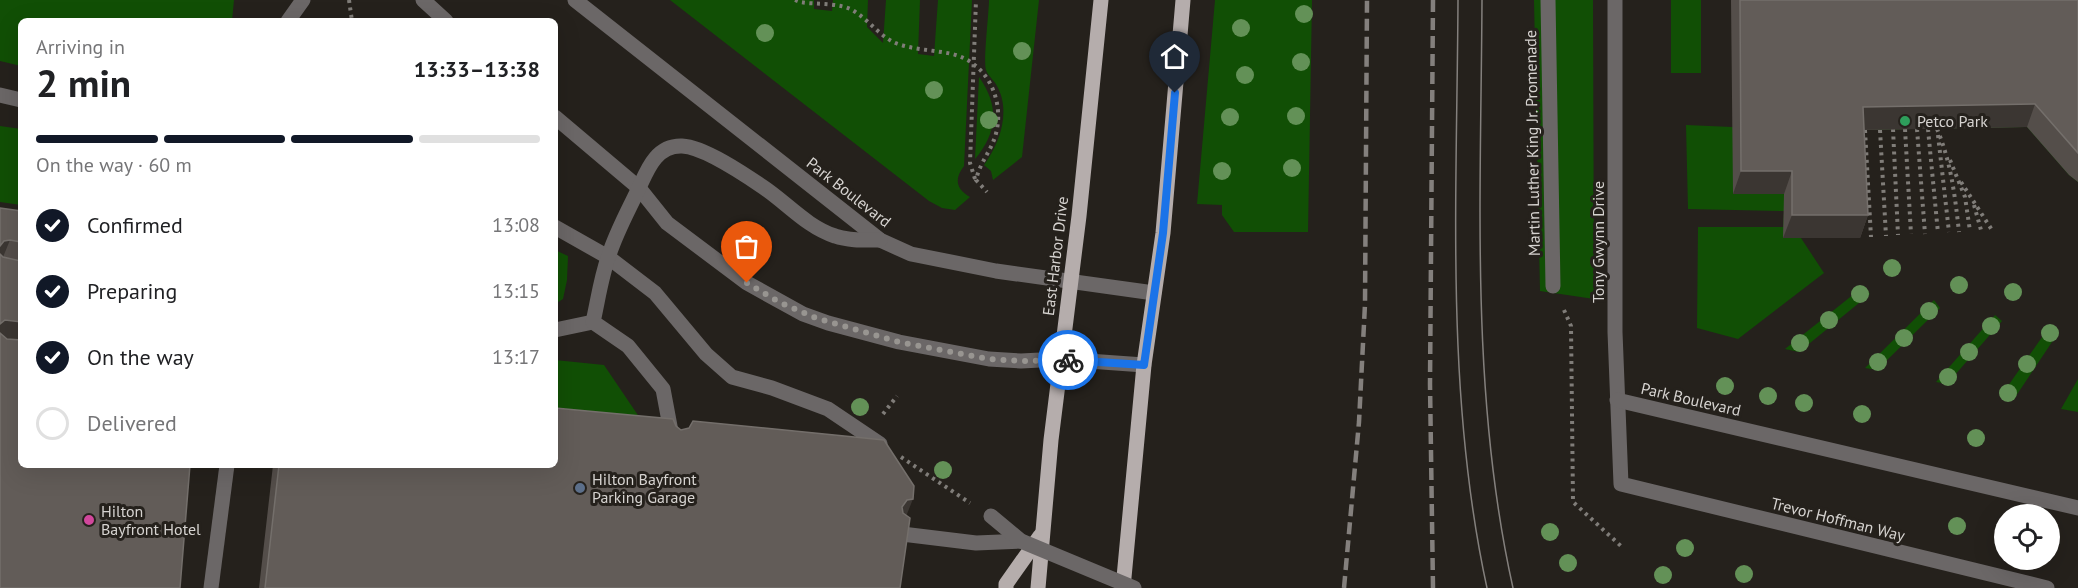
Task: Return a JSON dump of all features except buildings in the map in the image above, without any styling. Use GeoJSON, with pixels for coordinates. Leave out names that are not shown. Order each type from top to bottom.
{"type":"FeatureCollection","features":[{"type":"Feature","properties":{"kind":"main road","name":"East Harbor Drive"},"geometry":{"type":"LineString","coordinates":[[1038,588],[1060,359],[1079,216],[1101,0]]}},
{"type":"Feature","properties":{"kind":"main road"},"geometry":{"type":"LineString","coordinates":[[1123,588],[1144,365],[1163,233],[1184,0]]}},
{"type":"Feature","properties":{"kind":"main road"},"geometry":{"type":"LineString","coordinates":[[1006,588],[1006,584],[1043,531]]}},
{"type":"Feature","properties":{"kind":"street"},"geometry":{"type":"LineString","coordinates":[[290,18],[303,0]]}},
{"type":"Feature","properties":{"kind":"street"},"geometry":{"type":"LineString","coordinates":[[423,0],[443,18]]}},
{"type":"Feature","properties":{"kind":"street","name":"Park Boulevard"},"geometry":{"type":"LineString","coordinates":[[574,0],[880,240],[911,254],[996,271],[1154,293]]}},
{"type":"Feature","properties":{"kind":"street","name":"Martin Luther King Jr. Promenade"},"geometry":{"type":"LineString","coordinates":[[1548,0],[1552,286]]}},
{"type":"Feature","properties":{"kind":"street","name":"Tony Gwynn Drive"},"geometry":{"type":"LineString","coordinates":[[1615,0],[1615,332],[1621,484]]}},
{"type":"Feature","properties":{"kind":"street"},"geometry":{"type":"LineString","coordinates":[[0,95],[18,99]]}},
{"type":"Feature","properties":{"kind":"street"},"geometry":{"type":"LineString","coordinates":[[558,120],[639,188],[667,223],[747,283],[803,314],[899,342],[980,358],[1022,361],[1060,359],[1144,365]]}},
{"type":"Feature","properties":{"kind":"street"},"geometry":{"type":"LineString","coordinates":[[593,322],[608,257],[618,231],[646,169],[657,156],[670,148],[682,146],[709,154],[763,186],[818,229],[836,237],[880,240]]}},
{"type":"Feature","properties":{"kind":"street"},"geometry":{"type":"LineString","coordinates":[[558,229],[608,257],[655,293],[706,354],[732,376],[828,409],[880,444]]}},
{"type":"Feature","properties":{"kind":"street"},"geometry":{"type":"LineString","coordinates":[[558,329],[593,322],[628,346],[663,389],[674,446]]}},
{"type":"Feature","properties":{"kind":"street","name":"Park Boulevard"},"geometry":{"type":"LineString","coordinates":[[1617,400],[2078,508]]}},
{"type":"Feature","properties":{"kind":"street"},"geometry":{"type":"LineString","coordinates":[[211,588],[227,468]]}},
{"type":"Feature","properties":{"kind":"street","name":"Trevor Hoffman Way"},"geometry":{"type":"LineString","coordinates":[[1621,484],[2047,588]]}},
{"type":"Feature","properties":{"kind":"street"},"geometry":{"type":"LineString","coordinates":[[990,516],[1021,541],[1134,588]]}},
{"type":"Feature","properties":{"kind":"street"},"geometry":{"type":"LineString","coordinates":[[902,534],[975,543],[1021,541]]}},
{"type":"Feature","properties":{"kind":"path"},"geometry":{"type":"LineString","coordinates":[[349,0],[352,18]]}},
{"type":"Feature","properties":{"kind":"path"},"geometry":{"type":"LineString","coordinates":[[795,0],[852,9],[896,44],[954,55],[973,64],[987,77],[995,91],[998,103],[997,128],[991,148],[980,164],[976,180]]}},
{"type":"Feature","properties":{"kind":"path"},"geometry":{"type":"LineString","coordinates":[[976,0],[970,163],[976,180],[987,192]]}},
{"type":"Feature","properties":{"kind":"path"},"geometry":{"type":"LineString","coordinates":[[1893,129],[1898,235]]}},
{"type":"Feature","properties":{"kind":"path"},"geometry":{"type":"LineString","coordinates":[[1905,129],[1911,234]]}},
{"type":"Feature","properties":{"kind":"path"},"geometry":{"type":"LineString","coordinates":[[1917,129],[1925,234]]}},
{"type":"Feature","properties":{"kind":"path"},"geometry":{"type":"LineString","coordinates":[[1928,129],[1938,233]]}},
{"type":"Feature","properties":{"kind":"path"},"geometry":{"type":"LineString","coordinates":[[1949,232],[1937,129],[1965,197],[1970,231]]}},
{"type":"Feature","properties":{"kind":"path"},"geometry":{"type":"LineString","coordinates":[[1866,130],[1871,237]]}},
{"type":"Feature","properties":{"kind":"path"},"geometry":{"type":"LineString","coordinates":[[1880,130],[1886,237]]}},
{"type":"Feature","properties":{"kind":"path"},"geometry":{"type":"LineString","coordinates":[[1946,148],[1952,174],[1959,232]]}},
{"type":"Feature","properties":{"kind":"path"},"geometry":{"type":"LineString","coordinates":[[1956,174],[1992,230]]}},
{"type":"Feature","properties":{"kind":"path"},"geometry":{"type":"LineString","coordinates":[[1971,197],[1981,230]]}},
{"type":"Feature","properties":{"kind":"path"},"geometry":{"type":"LineString","coordinates":[[1552,286],[1572,327],[1573,501],[1622,547]]}},
{"type":"Feature","properties":{"kind":"path"},"geometry":{"type":"LineString","coordinates":[[880,444],[990,516]]}},
{"type":"Feature","properties":{"kind":"green space"},"geometry":{"type":"Polygon","coordinates":[[[0,0],[234,0],[232,18],[18,18],[18,65],[0,61],[0,0]]]}},
{"type":"Feature","properties":{"kind":"green space"},"geometry":{"type":"Polygon","coordinates":[[[670,0],[814,0],[814,9],[832,11],[833,0],[868,0],[867,27],[883,43],[886,0],[920,0],[918,54],[934,56],[938,0],[972,0],[964,166],[958,179],[959,187],[970,197],[955,210],[942,208],[929,201],[670,0]]]}},
{"type":"Feature","properties":{"kind":"green space"},"geometry":{"type":"Polygon","coordinates":[[[989,0],[1039,0],[1022,157],[993,180],[991,171],[984,165],[999,137],[1003,106],[997,86],[985,65],[989,0]]]}},
{"type":"Feature","properties":{"kind":"green space"},"geometry":{"type":"Polygon","coordinates":[[[1215,0],[1312,0],[1308,232],[1234,232],[1222,215],[1222,205],[1197,204],[1215,0]]]}},
{"type":"Feature","properties":{"kind":"green space"},"geometry":{"type":"Polygon","coordinates":[[[1534,0],[1593,0],[1594,299],[1540,291],[1534,0]]]}},
{"type":"Feature","properties":{"kind":"green space"},"geometry":{"type":"Polygon","coordinates":[[[1671,0],[1701,0],[1701,73],[1671,73],[1671,0]]]}},
{"type":"Feature","properties":{"kind":"green space","name":"Petco Park"},"geometry":{"type":"Polygon","coordinates":[[[2078,0],[2078,182],[2069,175],[2027,127],[1855,130],[1860,238],[1801,238],[1824,273],[1738,339],[1697,328],[1698,227],[1783,227],[1784,211],[1688,209],[1686,125],[1732,127],[2078,0]]]}},
{"type":"Feature","properties":{"kind":"green space"},"geometry":{"type":"Polygon","coordinates":[[[979,77],[990,98],[993,118],[988,139],[975,159],[979,77]]]}},
{"type":"Feature","properties":{"kind":"green space"},"geometry":{"type":"Polygon","coordinates":[[[0,126],[18,129],[18,205],[0,202],[0,126]]]}},
{"type":"Feature","properties":{"kind":"green space"},"geometry":{"type":"Polygon","coordinates":[[[558,251],[568,256],[563,299],[558,302],[558,251]]]}},
{"type":"Feature","properties":{"kind":"green space"},"geometry":{"type":"Polygon","coordinates":[[[1864,286],[1870,294],[1799,352],[1785,349],[1864,286]]]}},
{"type":"Feature","properties":{"kind":"green space"},"geometry":{"type":"Polygon","coordinates":[[[1934,300],[1940,308],[1877,370],[1865,368],[1934,300]]]}},
{"type":"Feature","properties":{"kind":"green space"},"geometry":{"type":"Polygon","coordinates":[[[1995,315],[2002,321],[1947,384],[1936,382],[1995,315]]]}},
{"type":"Feature","properties":{"kind":"green space"},"geometry":{"type":"Polygon","coordinates":[[[2049,327],[2058,333],[2014,399],[2001,396],[2049,327]]]}},
{"type":"Feature","properties":{"kind":"green space"},"geometry":{"type":"Polygon","coordinates":[[[558,360],[604,365],[650,433],[558,422],[558,360]]]}},
{"type":"Feature","properties":{"kind":"green space"},"geometry":{"type":"Polygon","coordinates":[[[2078,379],[2078,412],[2061,409],[2078,379]]]}},
{"type":"Feature","properties":{"kind":"tram line"},"geometry":{"type":"LineString","coordinates":[[1458,0],[1456,295],[1459,369],[1474,515],[1487,588]]}},
{"type":"Feature","properties":{"kind":"tram line"},"geometry":{"type":"LineString","coordinates":[[1482,0],[1480,221],[1484,369],[1499,515],[1513,588]]}},
{"type":"Feature","properties":{"kind":"railway"},"geometry":{"type":"LineString","coordinates":[[1344,588],[1359,422],[1365,304],[1367,0]]}},
{"type":"Feature","properties":{"kind":"railway"},"geometry":{"type":"LineString","coordinates":[[1433,0],[1430,384],[1433,588]]}},
{"type":"Feature","properties":{"kind":"way so far"},"geometry":{"type":"LineString","coordinates":[[747,283],[803,314],[899,342],[989,359],[1068,360]]}},
{"type":"Feature","properties":{"kind":"place","name":"Petco Park"},"geometry":{"type":"Point","coordinates":[1905,121]}},
{"type":"Feature","properties":{"kind":"place","name":"Hilton Bayfront Parking Garage"},"geometry":{"type":"Point","coordinates":[580,488]}},
{"type":"Feature","properties":{"kind":"place","name":"Hilton Bayfront Hotel"},"geometry":{"type":"Point","coordinates":[89,520]}},
{"type":"Feature","properties":{"kind":"route"},"geometry":{"type":"LineString","coordinates":[[1068,360],[1144,365],[1163,233],[1175,93]]}}]}
